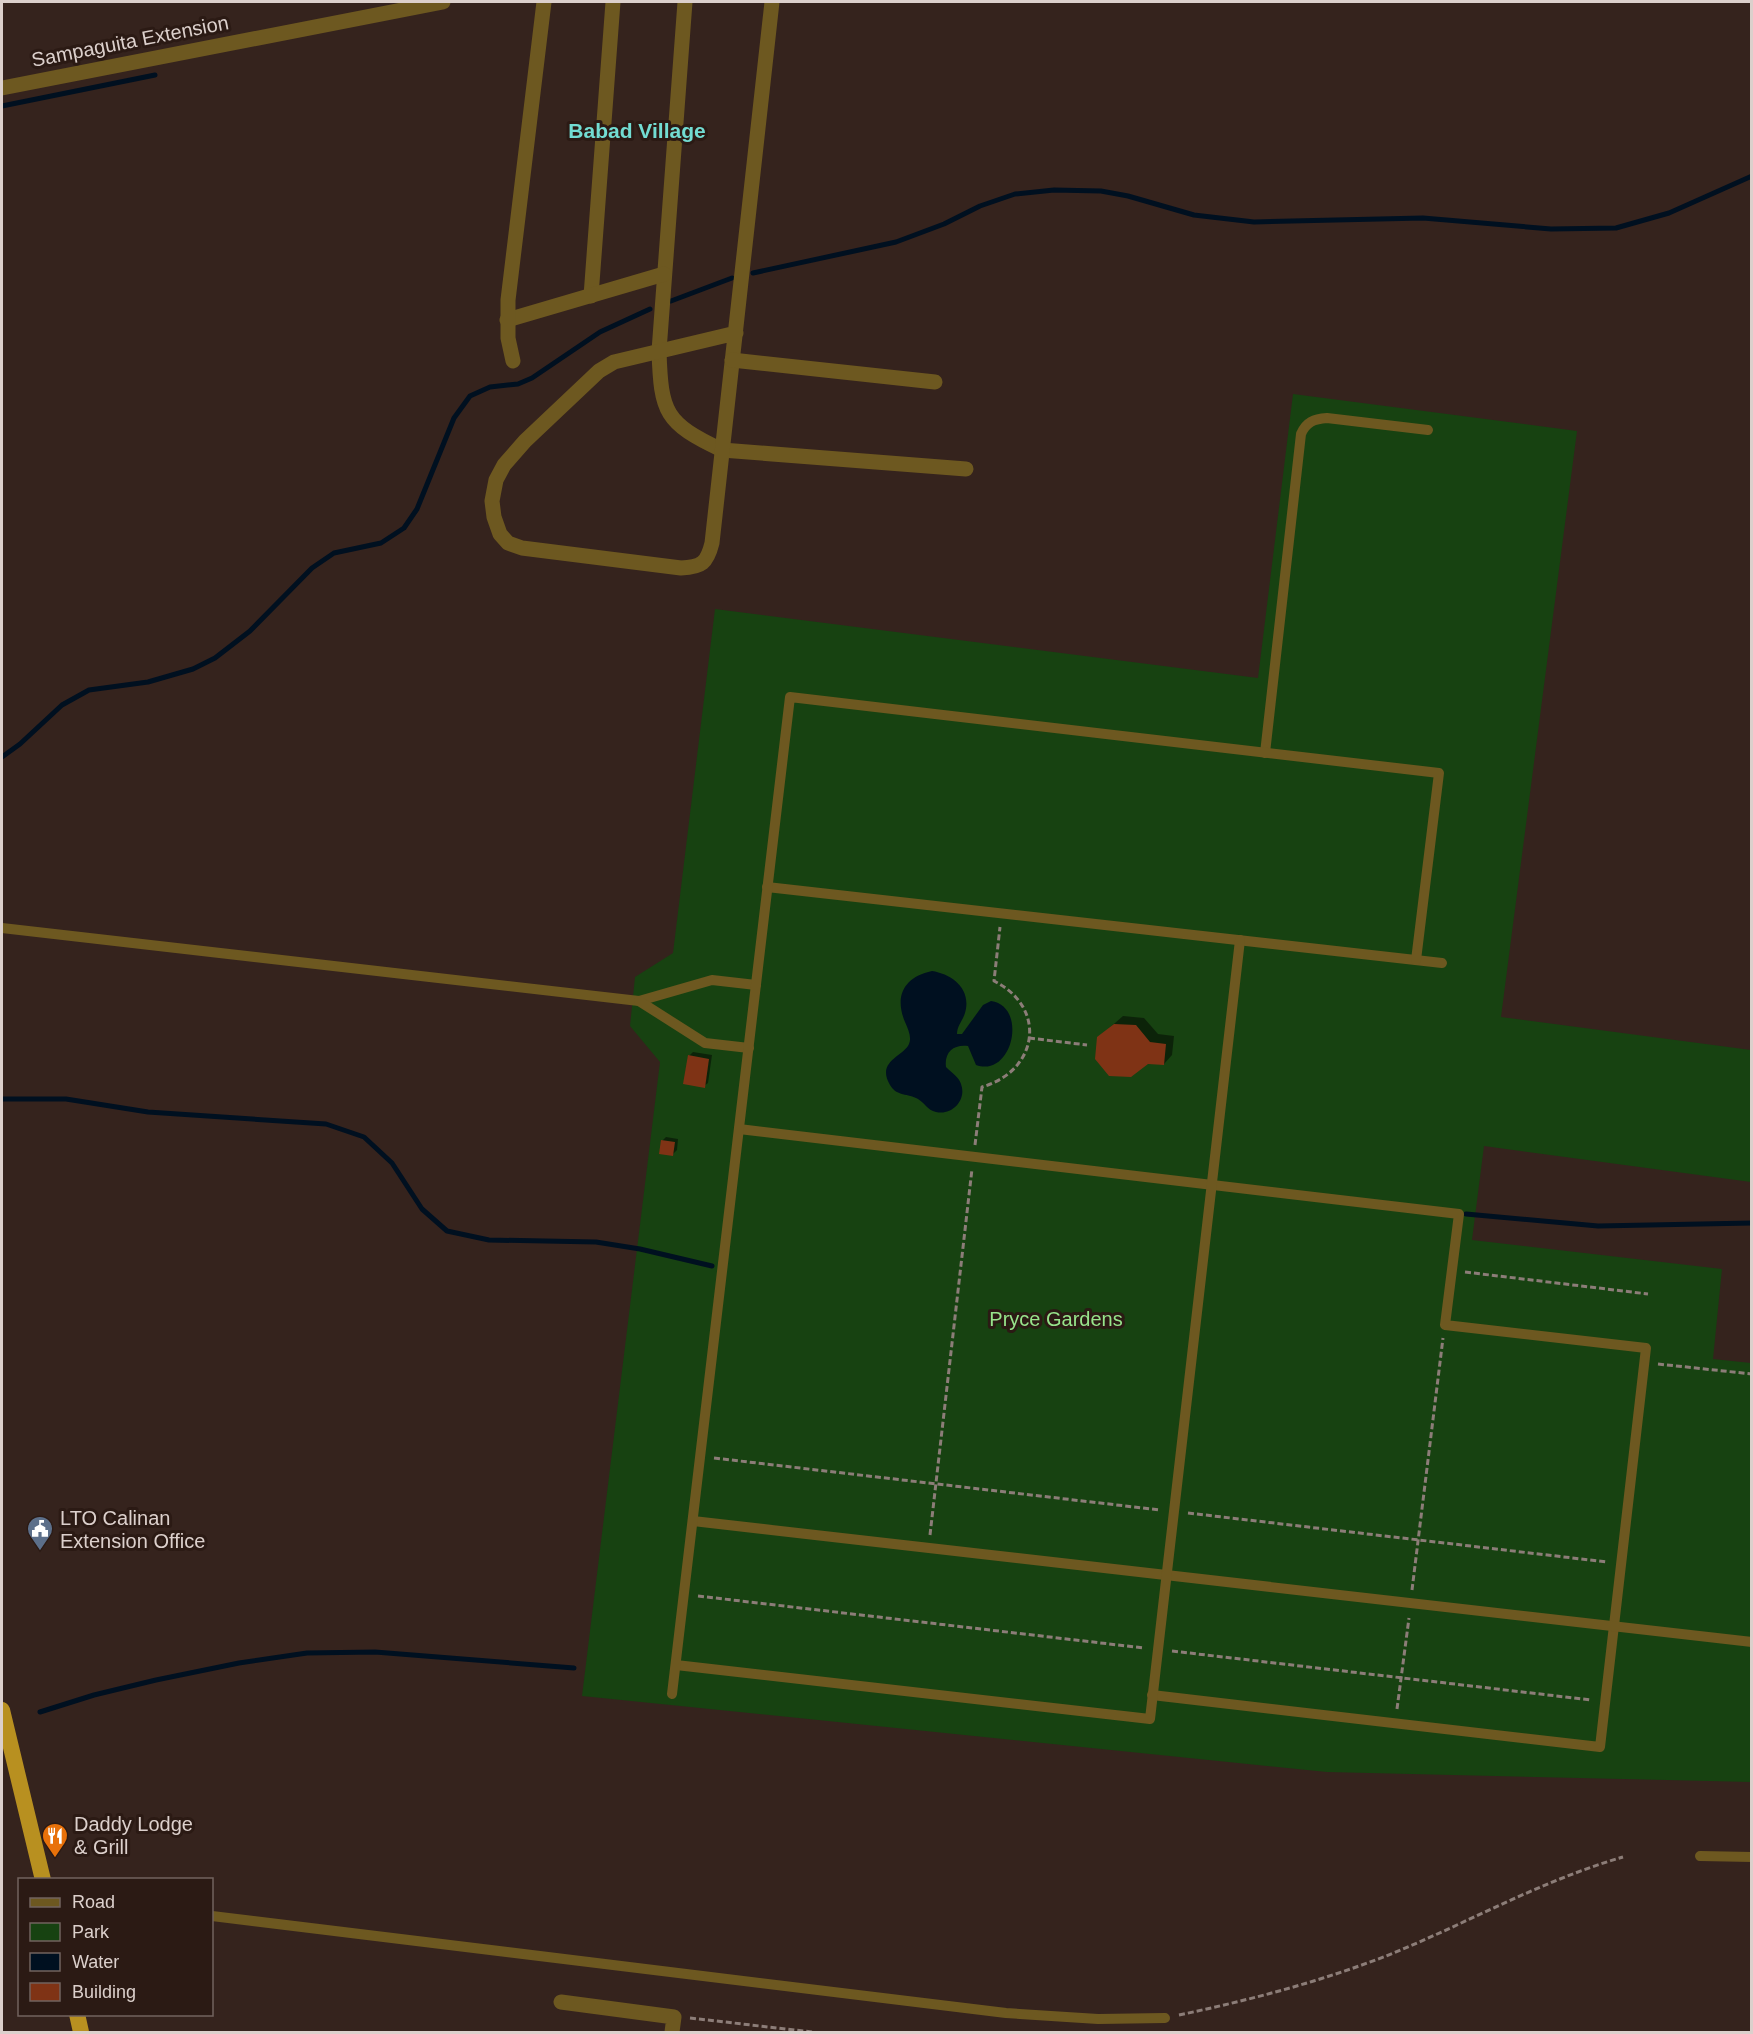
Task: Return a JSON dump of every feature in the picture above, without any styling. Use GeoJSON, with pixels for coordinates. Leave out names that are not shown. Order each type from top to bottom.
{"type":"FeatureCollection","features":[{"type":"Feature","properties":{"kind":"highway"},"geometry":{"type":"LineString","coordinates":[[2,1710],[43,1878]]}},
{"type":"Feature","properties":{"kind":"highway"},"geometry":{"type":"LineString","coordinates":[[77,2016],[81,2032]]}},
{"type":"Feature","properties":{"kind":"street","name":"Sampaguita Extension"},"geometry":{"type":"LineString","coordinates":[[2,88],[443,2]]}},
{"type":"Feature","properties":{"kind":"street"},"geometry":{"type":"LineString","coordinates":[[513,361],[507,320],[508,300],[544,2]]}},
{"type":"Feature","properties":{"kind":"street"},"geometry":{"type":"LineString","coordinates":[[591,296],[613,2]]}},
{"type":"Feature","properties":{"kind":"street"},"geometry":{"type":"LineString","coordinates":[[685,2],[659,351],[660,388],[666,408],[676,422],[691,435],[722,450],[966,469]]}},
{"type":"Feature","properties":{"kind":"street"},"geometry":{"type":"LineString","coordinates":[[735,333],[614,362],[599,371],[525,441],[504,465],[496,480],[492,501],[494,517],[500,534],[508,543],[522,548],[681,567],[692,567],[704,563],[709,555],[712,543],[772,2]]}},
{"type":"Feature","properties":{"kind":"street"},"geometry":{"type":"LineString","coordinates":[[507,320],[664,274]]}},
{"type":"Feature","properties":{"kind":"street"},"geometry":{"type":"LineString","coordinates":[[732,360],[935,382]]}},
{"type":"Feature","properties":{"kind":"street"},"geometry":{"type":"LineString","coordinates":[[561,2002],[674,2017],[672,2032]]}},
{"type":"Feature","properties":{"kind":"lane"},"geometry":{"type":"LineString","coordinates":[[1265,753],[1301,434],[1305,425],[1315,419],[1327,418],[1428,430]]}},
{"type":"Feature","properties":{"kind":"lane"},"geometry":{"type":"LineString","coordinates":[[672,1694],[790,697],[1438,773],[1416,960]]}},
{"type":"Feature","properties":{"kind":"lane"},"geometry":{"type":"LineString","coordinates":[[767,887],[1442,963]]}},
{"type":"Feature","properties":{"kind":"lane"},"geometry":{"type":"LineString","coordinates":[[2,928],[639,1001],[712,980],[756,985]]}},
{"type":"Feature","properties":{"kind":"lane"},"geometry":{"type":"LineString","coordinates":[[676,1665],[1150,1719],[1240,940]]}},
{"type":"Feature","properties":{"kind":"lane"},"geometry":{"type":"LineString","coordinates":[[639,1001],[705,1043],[748,1048]]}},
{"type":"Feature","properties":{"kind":"lane"},"geometry":{"type":"LineString","coordinates":[[739,1129],[1459,1214],[1445,1325],[1646,1348],[1600,1747],[1152,1695]]}},
{"type":"Feature","properties":{"kind":"lane"},"geometry":{"type":"LineString","coordinates":[[693,1521],[1752,1642]]}},
{"type":"Feature","properties":{"kind":"lane"},"geometry":{"type":"LineString","coordinates":[[1700,1856],[1752,1857]]}},
{"type":"Feature","properties":{"kind":"lane"},"geometry":{"type":"LineString","coordinates":[[213,1916],[1006,2013],[1098,2019],[1165,2018]]}},
{"type":"Feature","properties":{"kind":"path"},"geometry":{"type":"LineString","coordinates":[[929,1548],[982,1087],[996,1083],[1013,1070],[1025,1052],[1029,1038],[1029,1026],[1022,1004],[1005,986],[994,981],[1002,914]]}},
{"type":"Feature","properties":{"kind":"path"},"geometry":{"type":"LineString","coordinates":[[1029,1038],[1088,1045]]}},
{"type":"Feature","properties":{"kind":"path"},"geometry":{"type":"LineString","coordinates":[[1452,1270],[1648,1294]]}},
{"type":"Feature","properties":{"kind":"path"},"geometry":{"type":"LineString","coordinates":[[1396,1723],[1445,1325]]}},
{"type":"Feature","properties":{"kind":"path"},"geometry":{"type":"LineString","coordinates":[[1645,1362],[1752,1374]]}},
{"type":"Feature","properties":{"kind":"path"},"geometry":{"type":"LineString","coordinates":[[1165,2018],[1244,2001],[1346,1970],[1387,1955],[1561,1878],[1623,1857]]}},
{"type":"Feature","properties":{"kind":"path"},"geometry":{"type":"LineString","coordinates":[[674,2017],[812,2032]]}},
{"type":"Feature","properties":{"kind":"green space","name":"Pryce Gardens"},"geometry":{"type":"Polygon","coordinates":[[[1293,394],[1577,431],[1501,1017],[1751,1050],[1751,1182],[1484,1146],[1472,1240],[1722,1269],[1713,1359],[1751,1363],[1751,1782],[1327,1772],[582,1696],[660,1062],[630,1026],[635,977],[673,953],[715,609],[1258,678],[1293,394]]]}},
{"type":"Feature","properties":{"kind":"water"},"geometry":{"type":"Polygon","coordinates":[[[932,971],[953,979],[959,984],[966,997],[965,1013],[957,1034],[962,1034],[983,1005],[991,1001],[1002,1006],[1009,1015],[1012,1027],[1007,1052],[999,1061],[989,1066],[976,1065],[968,1046],[958,1046],[948,1053],[946,1067],[960,1082],[962,1096],[953,1109],[942,1113],[930,1110],[914,1097],[893,1089],[886,1070],[892,1060],[906,1049],[910,1041],[902,1013],[901,996],[904,989],[914,978],[932,971]]]}},
{"type":"Feature","properties":{"kind":"building"},"geometry":{"type":"Polygon","coordinates":[[[1114,1024],[1136,1025],[1150,1042],[1166,1044],[1164,1065],[1148,1064],[1131,1077],[1109,1076],[1095,1059],[1097,1037],[1114,1024]]]}},
{"type":"Feature","properties":{"kind":"building"},"geometry":{"type":"Polygon","coordinates":[[[688,1055],[709,1059],[705,1088],[683,1084],[688,1055]]]}},
{"type":"Feature","properties":{"kind":"building"},"geometry":{"type":"Polygon","coordinates":[[[661,1140],[675,1142],[673,1156],[659,1154],[661,1140]]]}},
{"type":"Feature","properties":{"kind":"waterway"},"geometry":{"type":"LineString","coordinates":[[2,106],[155,75]]}},
{"type":"Feature","properties":{"kind":"waterway"},"geometry":{"type":"LineString","coordinates":[[753,273],[896,242],[944,224],[980,206],[1015,194],[1054,190],[1101,191],[1128,196],[1194,215],[1254,222],[1423,218],[1551,229],[1616,228],[1669,213],[1752,176]]}},
{"type":"Feature","properties":{"kind":"waterway"},"geometry":{"type":"LineString","coordinates":[[671,301],[732,278]]}},
{"type":"Feature","properties":{"kind":"waterway"},"geometry":{"type":"LineString","coordinates":[[2,757],[20,744],[62,705],[89,690],[148,682],[193,669],[215,658],[250,631],[312,568],[334,553],[381,543],[404,528],[417,509],[454,418],[470,396],[490,387],[518,384],[532,378],[600,332],[650,309]]}},
{"type":"Feature","properties":{"kind":"waterway"},"geometry":{"type":"LineString","coordinates":[[2,1099],[66,1099],[148,1112],[326,1124],[364,1137],[392,1163],[422,1209],[447,1231],[489,1240],[596,1242],[640,1249],[712,1266]]}},
{"type":"Feature","properties":{"kind":"waterway"},"geometry":{"type":"LineString","coordinates":[[1466,1214],[1598,1226],[1752,1223]]}},
{"type":"Feature","properties":{"kind":"waterway"},"geometry":{"type":"LineString","coordinates":[[40,1712],[94,1695],[156,1680],[239,1663],[307,1653],[375,1652],[574,1668]]}},
{"type":"Feature","properties":{"kind":"place","name":"LTO Calinan Extension Office"},"geometry":{"type":"Point","coordinates":[40,1552]}},
{"type":"Feature","properties":{"kind":"place","name":"Daddy Lodge & Grill"},"geometry":{"type":"Point","coordinates":[55,1859]}},
{"type":"Feature","properties":{"kind":"district","name":"Babad Village"},"geometry":{"type":"Point","coordinates":[637,131]}}]}
